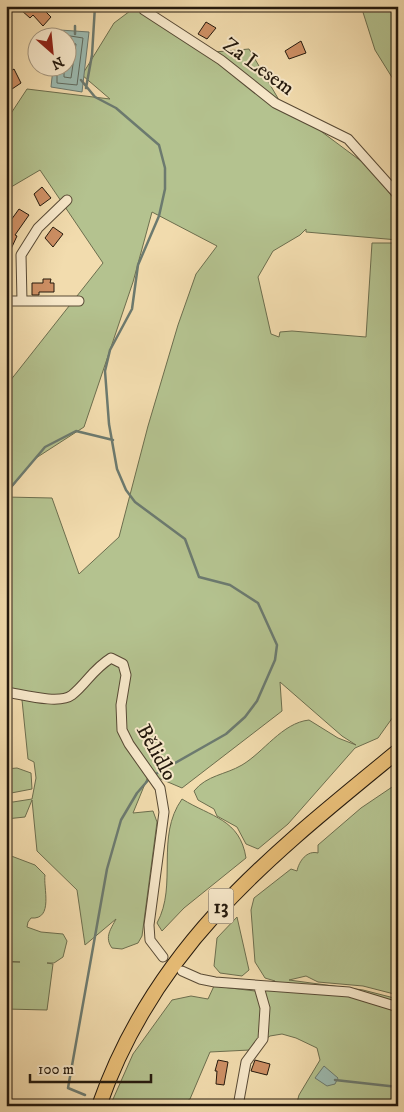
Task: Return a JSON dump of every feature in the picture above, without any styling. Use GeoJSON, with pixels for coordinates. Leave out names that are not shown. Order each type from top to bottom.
{"type":"FeatureCollection","features":[{"type":"Feature","properties":{"kind":"main road","name":"13"},"geometry":{"type":"LineString","coordinates":[[99,1106],[118,1058],[142,1014],[180,955],[200,931],[228,898],[272,856],[398,751]]}},
{"type":"Feature","properties":{"kind":"street","name":"Za Lesem"},"geometry":{"type":"LineString","coordinates":[[142,6],[144,10],[221,60],[275,103],[348,139],[398,195]]}},
{"type":"Feature","properties":{"kind":"street"},"geometry":{"type":"LineString","coordinates":[[22,301],[21,255],[38,228],[67,200]]}},
{"type":"Feature","properties":{"kind":"street"},"geometry":{"type":"LineString","coordinates":[[6,300],[79,301]]}},
{"type":"Feature","properties":{"kind":"street","name":"Bělidlo"},"geometry":{"type":"LineString","coordinates":[[6,692],[57,700],[70,697],[97,667],[111,658],[123,664],[126,675],[121,705],[122,730],[129,744],[160,788],[164,812],[149,925],[150,940],[163,957]]}},
{"type":"Feature","properties":{"kind":"street"},"geometry":{"type":"LineString","coordinates":[[182,970],[200,979],[259,987],[349,992],[398,1007]]}},
{"type":"Feature","properties":{"kind":"street"},"geometry":{"type":"LineString","coordinates":[[238,1106],[240,1086],[246,1062],[263,1039],[265,1008],[259,987]]}},
{"type":"Feature","properties":{"kind":"green space"},"geometry":{"type":"Polygon","coordinates":[[[361,6],[398,6],[398,87],[375,50],[361,6]]]}},
{"type":"Feature","properties":{"kind":"green space"},"geometry":{"type":"Polygon","coordinates":[[[134,8],[203,53],[249,49],[279,100],[369,167],[398,204],[398,240],[306,232],[306,229],[300,235],[273,251],[258,277],[271,334],[279,337],[280,332],[292,331],[366,337],[372,243],[398,243],[398,710],[378,738],[355,748],[288,824],[258,849],[246,844],[237,827],[217,816],[214,809],[198,800],[194,791],[210,778],[242,765],[282,732],[299,722],[309,720],[338,738],[356,745],[342,736],[280,682],[282,711],[182,788],[149,774],[133,813],[153,811],[157,822],[142,936],[138,943],[122,949],[112,948],[108,937],[116,919],[85,945],[77,890],[37,851],[32,800],[25,817],[6,819],[6,800],[13,802],[32,799],[36,778],[34,762],[28,759],[22,700],[6,692],[6,497],[52,498],[79,574],[119,537],[148,426],[178,325],[196,274],[217,246],[152,212],[133,282],[84,427],[36,458],[6,494],[6,386],[103,263],[40,170],[6,190],[6,121],[27,89],[110,99],[82,75],[114,23],[134,8]]]}},
{"type":"Feature","properties":{"kind":"green space"},"geometry":{"type":"Polygon","coordinates":[[[17,768],[31,773],[32,789],[6,794],[6,769],[17,768]]]}},
{"type":"Feature","properties":{"kind":"green space"},"geometry":{"type":"Polygon","coordinates":[[[398,783],[398,995],[363,986],[318,982],[306,976],[289,980],[363,990],[398,999],[398,1106],[296,1106],[299,1095],[320,1060],[317,1048],[282,1034],[270,1036],[250,1050],[210,1052],[190,1099],[179,1106],[110,1106],[133,1054],[172,1000],[191,996],[208,999],[214,986],[255,991],[275,981],[265,978],[255,962],[251,910],[254,898],[291,869],[297,871],[304,857],[310,853],[318,853],[318,845],[361,808],[398,783]]]}},
{"type":"Feature","properties":{"kind":"green space"},"geometry":{"type":"Polygon","coordinates":[[[182,799],[231,827],[243,845],[246,858],[184,908],[162,931],[157,923],[166,893],[170,829],[174,814],[182,799]]]}},
{"type":"Feature","properties":{"kind":"green space"},"geometry":{"type":"Polygon","coordinates":[[[6,854],[35,865],[45,875],[46,902],[43,914],[31,918],[27,927],[41,932],[63,934],[67,941],[63,957],[54,963],[47,963],[53,964],[47,1010],[6,1009],[6,962],[20,962],[6,961],[6,854]]]}},
{"type":"Feature","properties":{"kind":"green space"},"geometry":{"type":"Polygon","coordinates":[[[237,917],[249,970],[242,976],[220,973],[214,966],[217,938],[237,917]]]}},
{"type":"Feature","properties":{"kind":"water"},"geometry":{"type":"Polygon","coordinates":[[[78,31],[89,32],[82,92],[51,87],[52,78],[78,78],[78,31]]]}},
{"type":"Feature","properties":{"kind":"water"},"geometry":{"type":"Polygon","coordinates":[[[324,1066],[338,1078],[335,1084],[327,1086],[315,1078],[324,1066]]]}},
{"type":"Feature","properties":{"kind":"building"},"geometry":{"type":"Polygon","coordinates":[[[25,6],[40,6],[51,17],[43,26],[33,15],[30,18],[21,10],[25,6]]]}},
{"type":"Feature","properties":{"kind":"building"},"geometry":{"type":"Polygon","coordinates":[[[206,22],[216,28],[207,39],[198,34],[206,22]]]}},
{"type":"Feature","properties":{"kind":"building"},"geometry":{"type":"Polygon","coordinates":[[[301,41],[306,53],[289,59],[285,51],[301,41]]]}},
{"type":"Feature","properties":{"kind":"building"},"geometry":{"type":"Polygon","coordinates":[[[14,69],[21,83],[9,91],[6,86],[6,74],[14,69]]]}},
{"type":"Feature","properties":{"kind":"building"},"geometry":{"type":"Polygon","coordinates":[[[42,187],[51,198],[40,206],[34,194],[42,187]]]}},
{"type":"Feature","properties":{"kind":"building"},"geometry":{"type":"Polygon","coordinates":[[[19,209],[29,215],[15,235],[17,236],[11,249],[6,247],[6,227],[19,209]]]}},
{"type":"Feature","properties":{"kind":"building"},"geometry":{"type":"Polygon","coordinates":[[[53,227],[63,234],[53,247],[45,238],[53,227]]]}},
{"type":"Feature","properties":{"kind":"building"},"geometry":{"type":"Polygon","coordinates":[[[43,279],[51,279],[50,283],[54,283],[54,292],[39,292],[39,295],[32,295],[32,283],[43,283],[43,279]]]}},
{"type":"Feature","properties":{"kind":"building"},"geometry":{"type":"Polygon","coordinates":[[[218,1060],[228,1062],[224,1085],[216,1084],[217,1071],[215,1071],[218,1060]]]}},
{"type":"Feature","properties":{"kind":"building"},"geometry":{"type":"Polygon","coordinates":[[[255,1060],[270,1064],[267,1075],[251,1071],[255,1060]]]}},
{"type":"Feature","properties":{"kind":"waterway"},"geometry":{"type":"LineString","coordinates":[[86,88],[92,55],[95,6]]}},
{"type":"Feature","properties":{"kind":"waterway"},"geometry":{"type":"LineString","coordinates":[[81,80],[95,97],[116,108],[159,145],[165,168],[165,189],[159,216],[138,265],[132,309],[110,350],[105,371],[109,424],[117,469],[126,490],[135,502],[185,539],[199,577],[230,585],[258,603],[277,645],[275,660],[257,701],[245,717],[226,734],[154,775]]}},
{"type":"Feature","properties":{"kind":"waterway"},"geometry":{"type":"LineString","coordinates":[[6,493],[45,447],[76,431],[113,440]]}},
{"type":"Feature","properties":{"kind":"waterway"},"geometry":{"type":"LineString","coordinates":[[85,1095],[68,1088],[107,869],[121,820],[137,793],[150,778]]}},
{"type":"Feature","properties":{"kind":"waterway"},"geometry":{"type":"LineString","coordinates":[[335,1080],[398,1087]]}}]}
